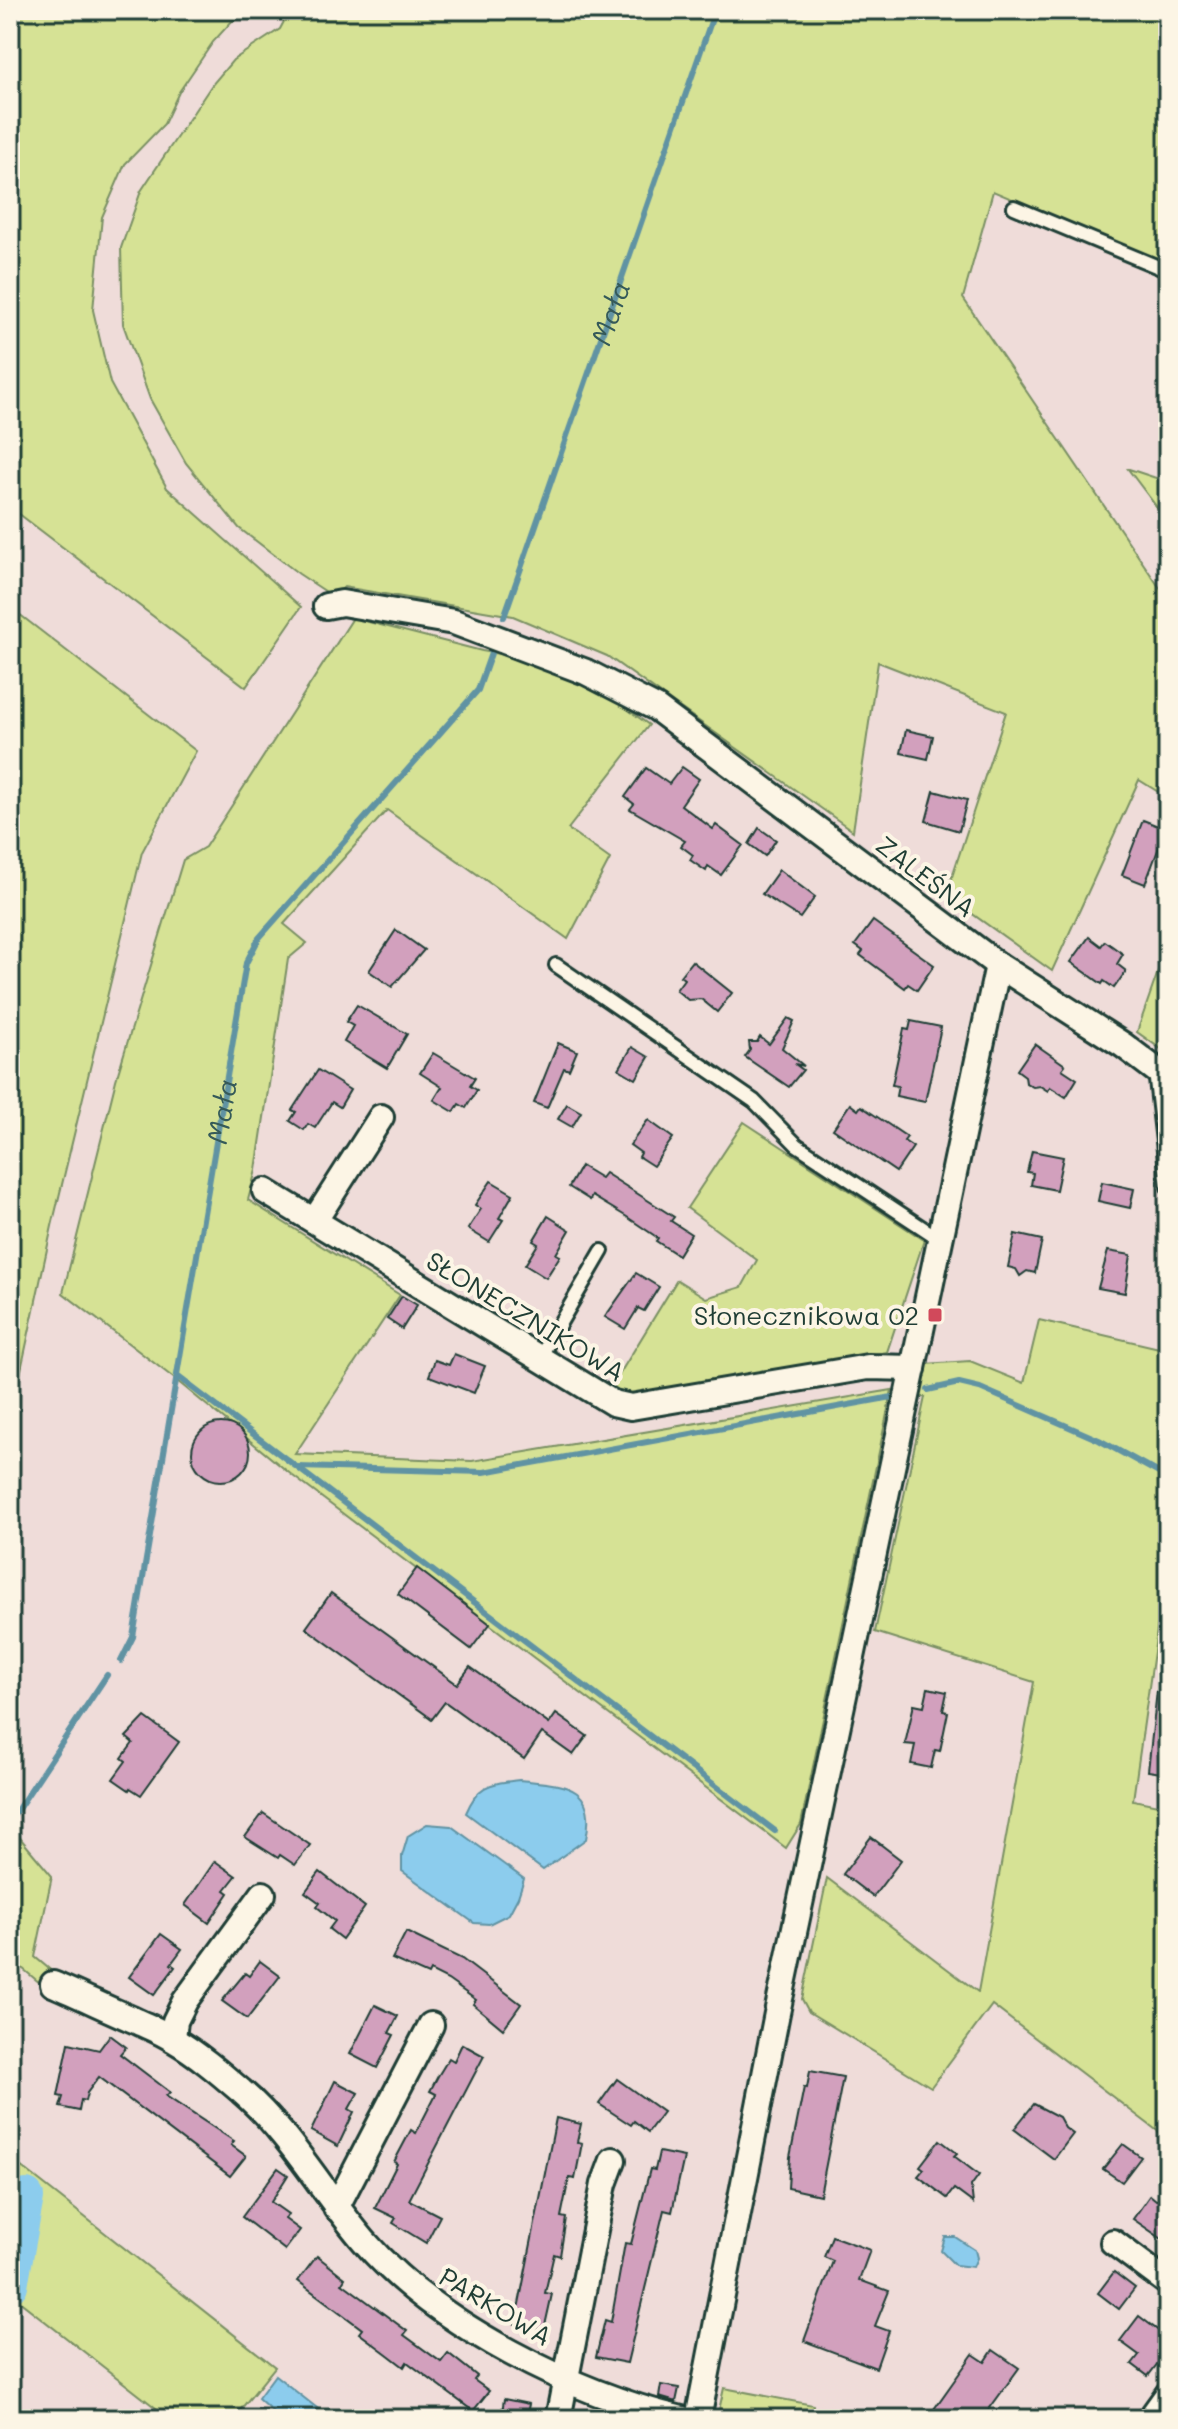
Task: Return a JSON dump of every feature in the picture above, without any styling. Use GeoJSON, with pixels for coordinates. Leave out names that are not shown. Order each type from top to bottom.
{"type":"FeatureCollection","features":[{"type":"Feature","properties":{"kind":"street","name":"ZALEŚNA"},"geometry":{"type":"LineString","coordinates":[[326,606],[342,603],[454,622],[586,672],[656,708],[998,965],[1123,1045],[1162,1075]]}},
{"type":"Feature","properties":{"kind":"street"},"geometry":{"type":"LineString","coordinates":[[698,2419],[777,2013],[998,965]]}},
{"type":"Feature","properties":{"kind":"street"},"geometry":{"type":"LineString","coordinates":[[315,1220],[381,1117]]}},
{"type":"Feature","properties":{"kind":"street","name":"SŁONECZNIKOWA"},"geometry":{"type":"LineString","coordinates":[[265,1191],[604,1398],[631,1407],[868,1367],[913,1368]]}},
{"type":"Feature","properties":{"kind":"street"},"geometry":{"type":"LineString","coordinates":[[173,2038],[175,2021],[185,2001],[263,1894]]}},
{"type":"Feature","properties":{"kind":"street","name":"PARKOWA"},"geometry":{"type":"LineString","coordinates":[[53,1984],[173,2038],[211,2066],[262,2110],[366,2244],[419,2293],[479,2334],[565,2379],[631,2405],[682,2419]]}},
{"type":"Feature","properties":{"kind":"street"},"geometry":{"type":"LineString","coordinates":[[336,2208],[431,2025]]}},
{"type":"Feature","properties":{"kind":"street","name":"PARKOWA"},"geometry":{"type":"LineString","coordinates":[[558,2419],[604,2184],[613,2160]]}},
{"type":"Feature","properties":{"kind":"street"},"geometry":{"type":"LineString","coordinates":[[1113,2242],[1168,2283]]}},
{"type":"Feature","properties":{"kind":"street"},"geometry":{"type":"LineString","coordinates":[[1150,2419],[1168,2394]]}},
{"type":"Feature","properties":{"kind":"lane"},"geometry":{"type":"LineString","coordinates":[[1014,207],[1168,271]]}},
{"type":"Feature","properties":{"kind":"lane"},"geometry":{"type":"LineString","coordinates":[[556,965],[754,1101],[797,1145],[941,1240]]}},
{"type":"Feature","properties":{"kind":"lane"},"geometry":{"type":"LineString","coordinates":[[1162,1075],[1168,1187]]}},
{"type":"Feature","properties":{"kind":"lane"},"geometry":{"type":"LineString","coordinates":[[539,1359],[602,1251]]}},
{"type":"Feature","properties":{"kind":"green space"},"geometry":{"type":"Polygon","coordinates":[[[10,10],[271,10],[232,21],[213,42],[179,92],[164,124],[125,164],[102,217],[93,310],[110,383],[167,488],[301,607],[246,687],[10,507],[10,10]]]}},
{"type":"Feature","properties":{"kind":"green space"},"geometry":{"type":"Polygon","coordinates":[[[290,10],[1168,10],[1168,265],[993,191],[963,298],[1168,600],[1168,798],[1139,780],[1052,971],[946,895],[1006,712],[878,662],[853,831],[607,656],[513,616],[344,587],[334,597],[239,528],[186,463],[150,399],[123,324],[121,248],[141,191],[211,86],[233,60],[280,29],[290,10]]]}},
{"type":"Feature","properties":{"kind":"green space"},"geometry":{"type":"Polygon","coordinates":[[[1128,469],[1168,482],[1168,522],[1128,469]]]}},
{"type":"Feature","properties":{"kind":"green space"},"geometry":{"type":"Polygon","coordinates":[[[10,607],[196,751],[142,852],[52,1226],[10,1421],[10,607]]]}},
{"type":"Feature","properties":{"kind":"green space"},"geometry":{"type":"Polygon","coordinates":[[[353,618],[500,654],[601,690],[649,725],[568,829],[610,859],[568,939],[387,810],[284,924],[307,943],[288,959],[256,1170],[248,1200],[400,1295],[295,1454],[472,1461],[892,1390],[801,1824],[786,1848],[293,1476],[63,1293],[116,1080],[183,860],[205,847],[353,618]]]}},
{"type":"Feature","properties":{"kind":"green space"},"geometry":{"type":"Polygon","coordinates":[[[1168,943],[1168,1054],[1137,1032],[1168,943]]]}},
{"type":"Feature","properties":{"kind":"green space"},"geometry":{"type":"Polygon","coordinates":[[[744,1122],[924,1240],[887,1352],[654,1394],[629,1394],[611,1388],[677,1280],[706,1298],[742,1287],[757,1260],[687,1208],[744,1122]]]}},
{"type":"Feature","properties":{"kind":"green space"},"geometry":{"type":"Polygon","coordinates":[[[1039,1320],[1168,1350],[1168,1553],[1133,1800],[1168,1807],[1168,2139],[992,2005],[931,2087],[809,2012],[802,1999],[827,1878],[978,1992],[1034,1682],[875,1632],[925,1397],[916,1397],[925,1364],[970,1361],[1024,1383],[1039,1320]]]}},
{"type":"Feature","properties":{"kind":"green space"},"geometry":{"type":"Polygon","coordinates":[[[10,1826],[52,1876],[35,1957],[54,1973],[53,1994],[10,1958],[10,1826]]]}},
{"type":"Feature","properties":{"kind":"green space"},"geometry":{"type":"Polygon","coordinates":[[[10,2158],[275,2367],[233,2419],[170,2419],[19,2301],[10,2330],[10,2158]]]}},
{"type":"Feature","properties":{"kind":"green space"},"geometry":{"type":"Polygon","coordinates":[[[724,2388],[813,2405],[811,2419],[717,2419],[724,2388]]]}},
{"type":"Feature","properties":{"kind":"water"},"geometry":{"type":"Polygon","coordinates":[[[519,1780],[549,1783],[573,1790],[587,1807],[586,1839],[543,1870],[466,1813],[475,1796],[486,1787],[519,1780]]]}},
{"type":"Feature","properties":{"kind":"water"},"geometry":{"type":"Polygon","coordinates":[[[427,1824],[451,1826],[524,1879],[509,1914],[489,1924],[474,1923],[402,1871],[402,1856],[408,1836],[427,1824]]]}},
{"type":"Feature","properties":{"kind":"water"},"geometry":{"type":"Polygon","coordinates":[[[945,2237],[955,2237],[975,2250],[977,2258],[973,2267],[955,2265],[941,2251],[945,2237]]]}},
{"type":"Feature","properties":{"kind":"water"},"geometry":{"type":"Polygon","coordinates":[[[275,2375],[331,2419],[281,2419],[258,2398],[275,2375]]]}},
{"type":"Feature","properties":{"kind":"building"},"geometry":{"type":"Polygon","coordinates":[[[906,730],[933,736],[928,759],[901,753],[906,730]]]}},
{"type":"Feature","properties":{"kind":"building"},"geometry":{"type":"Polygon","coordinates":[[[682,767],[699,779],[681,805],[713,829],[716,825],[743,845],[721,875],[708,866],[706,871],[690,860],[693,855],[681,846],[685,841],[630,809],[634,804],[625,797],[646,768],[669,784],[682,767]]]}},
{"type":"Feature","properties":{"kind":"building"},"geometry":{"type":"Polygon","coordinates":[[[934,791],[967,800],[959,831],[926,821],[934,791]]]}},
{"type":"Feature","properties":{"kind":"building"},"geometry":{"type":"Polygon","coordinates":[[[1143,820],[1166,829],[1145,884],[1122,875],[1143,820]]]}},
{"type":"Feature","properties":{"kind":"building"},"geometry":{"type":"Polygon","coordinates":[[[759,828],[776,840],[765,856],[749,844],[759,828]]]}},
{"type":"Feature","properties":{"kind":"building"},"geometry":{"type":"Polygon","coordinates":[[[779,870],[815,897],[800,918],[762,894],[779,870]]]}},
{"type":"Feature","properties":{"kind":"building"},"geometry":{"type":"Polygon","coordinates":[[[873,921],[934,965],[917,990],[908,984],[905,988],[860,955],[863,951],[855,945],[873,921]]]}},
{"type":"Feature","properties":{"kind":"building"},"geometry":{"type":"Polygon","coordinates":[[[396,930],[424,950],[392,987],[369,971],[396,930]]]}},
{"type":"Feature","properties":{"kind":"building"},"geometry":{"type":"Polygon","coordinates":[[[1089,937],[1101,946],[1105,941],[1123,954],[1117,964],[1126,971],[1114,988],[1104,981],[1102,984],[1071,962],[1089,937]]]}},
{"type":"Feature","properties":{"kind":"building"},"geometry":{"type":"Polygon","coordinates":[[[692,961],[732,993],[717,1012],[701,999],[688,1000],[676,990],[684,979],[680,976],[692,961]]]}},
{"type":"Feature","properties":{"kind":"building"},"geometry":{"type":"Polygon","coordinates":[[[357,1005],[407,1034],[387,1068],[344,1042],[353,1026],[346,1022],[357,1005]]]}},
{"type":"Feature","properties":{"kind":"building"},"geometry":{"type":"Polygon","coordinates":[[[788,1018],[794,1021],[782,1048],[804,1066],[795,1064],[803,1070],[789,1087],[745,1057],[750,1050],[749,1042],[757,1042],[760,1037],[769,1044],[788,1018]]]}},
{"type":"Feature","properties":{"kind":"building"},"geometry":{"type":"Polygon","coordinates":[[[911,1021],[941,1027],[925,1102],[896,1096],[898,1086],[892,1085],[904,1029],[909,1030],[911,1021]]]}},
{"type":"Feature","properties":{"kind":"building"},"geometry":{"type":"Polygon","coordinates":[[[558,1043],[577,1051],[569,1070],[564,1068],[547,1108],[534,1103],[558,1043]]]}},
{"type":"Feature","properties":{"kind":"building"},"geometry":{"type":"Polygon","coordinates":[[[1035,1044],[1065,1065],[1062,1069],[1077,1079],[1066,1097],[1050,1087],[1048,1091],[1040,1086],[1033,1087],[1017,1070],[1035,1044]]]}},
{"type":"Feature","properties":{"kind":"building"},"geometry":{"type":"Polygon","coordinates":[[[632,1047],[649,1057],[636,1079],[619,1069],[632,1047]]]}},
{"type":"Feature","properties":{"kind":"building"},"geometry":{"type":"Polygon","coordinates":[[[433,1053],[475,1078],[470,1086],[477,1090],[466,1108],[459,1104],[454,1112],[434,1100],[442,1087],[420,1073],[433,1053]]]}},
{"type":"Feature","properties":{"kind":"building"},"geometry":{"type":"Polygon","coordinates":[[[318,1070],[350,1090],[340,1107],[332,1102],[315,1128],[308,1124],[304,1130],[290,1121],[296,1112],[292,1110],[318,1070]]]}},
{"type":"Feature","properties":{"kind":"building"},"geometry":{"type":"Polygon","coordinates":[[[567,1104],[581,1112],[572,1127],[558,1119],[567,1104]]]}},
{"type":"Feature","properties":{"kind":"building"},"geometry":{"type":"Polygon","coordinates":[[[850,1104],[858,1110],[861,1106],[907,1137],[904,1141],[913,1147],[896,1172],[833,1129],[850,1104]]]}},
{"type":"Feature","properties":{"kind":"building"},"geometry":{"type":"Polygon","coordinates":[[[648,1120],[673,1138],[653,1166],[639,1157],[641,1153],[630,1145],[648,1120]]]}},
{"type":"Feature","properties":{"kind":"building"},"geometry":{"type":"Polygon","coordinates":[[[1032,1151],[1063,1157],[1056,1190],[1031,1185],[1033,1173],[1027,1172],[1032,1151]]]}},
{"type":"Feature","properties":{"kind":"building"},"geometry":{"type":"Polygon","coordinates":[[[581,1166],[601,1178],[605,1173],[674,1217],[671,1221],[691,1234],[678,1255],[627,1217],[592,1196],[590,1200],[569,1187],[581,1166]]]}},
{"type":"Feature","properties":{"kind":"building"},"geometry":{"type":"Polygon","coordinates":[[[491,1181],[513,1194],[499,1218],[503,1220],[489,1242],[468,1229],[481,1209],[475,1205],[491,1181]]]}},
{"type":"Feature","properties":{"kind":"building"},"geometry":{"type":"Polygon","coordinates":[[[1102,1182],[1134,1189],[1130,1208],[1098,1201],[1102,1182]]]}},
{"type":"Feature","properties":{"kind":"building"},"geometry":{"type":"Polygon","coordinates":[[[548,1216],[570,1230],[556,1254],[560,1256],[546,1278],[525,1265],[538,1244],[533,1241],[548,1216]]]}},
{"type":"Feature","properties":{"kind":"building"},"geometry":{"type":"Polygon","coordinates":[[[1015,1234],[1042,1240],[1035,1273],[1027,1271],[1020,1276],[1016,1269],[1008,1267],[1015,1234]]]}},
{"type":"Feature","properties":{"kind":"building"},"geometry":{"type":"Polygon","coordinates":[[[1108,1251],[1131,1255],[1125,1293],[1098,1288],[1108,1251]]]}},
{"type":"Feature","properties":{"kind":"building"},"geometry":{"type":"Polygon","coordinates":[[[636,1273],[659,1287],[644,1311],[638,1308],[625,1329],[605,1317],[636,1273]]]}},
{"type":"Feature","properties":{"kind":"building"},"geometry":{"type":"Polygon","coordinates":[[[402,1296],[417,1305],[402,1329],[387,1319],[402,1296]]]}},
{"type":"Feature","properties":{"kind":"building"},"geometry":{"type":"Polygon","coordinates":[[[454,1354],[485,1366],[474,1393],[429,1376],[435,1360],[449,1365],[454,1354]]]}},
{"type":"Feature","properties":{"kind":"building"},"geometry":{"type":"Polygon","coordinates":[[[221,1423],[232,1425],[241,1432],[248,1441],[248,1463],[241,1472],[232,1479],[221,1481],[210,1479],[201,1472],[194,1463],[192,1452],[194,1441],[201,1432],[210,1425],[221,1423]]]}},
{"type":"Feature","properties":{"kind":"building"},"geometry":{"type":"Polygon","coordinates":[[[417,1568],[490,1624],[471,1649],[398,1594],[417,1568]]]}},
{"type":"Feature","properties":{"kind":"building"},"geometry":{"type":"Polygon","coordinates":[[[331,1593],[457,1684],[470,1667],[549,1724],[556,1714],[587,1736],[573,1755],[542,1733],[524,1759],[445,1702],[432,1719],[306,1628],[331,1593]]]}},
{"type":"Feature","properties":{"kind":"building"},"geometry":{"type":"Polygon","coordinates":[[[928,1688],[947,1692],[943,1711],[948,1712],[940,1751],[935,1750],[931,1768],[911,1764],[915,1745],[905,1744],[914,1704],[924,1706],[928,1688]]]}},
{"type":"Feature","properties":{"kind":"building"},"geometry":{"type":"Polygon","coordinates":[[[1157,1691],[1168,1691],[1168,1774],[1148,1771],[1157,1691]]]}},
{"type":"Feature","properties":{"kind":"building"},"geometry":{"type":"Polygon","coordinates":[[[145,1717],[179,1742],[141,1795],[113,1779],[126,1761],[122,1758],[133,1743],[126,1737],[145,1717]]]}},
{"type":"Feature","properties":{"kind":"building"},"geometry":{"type":"Polygon","coordinates":[[[263,1813],[310,1845],[295,1865],[245,1837],[263,1813]]]}},
{"type":"Feature","properties":{"kind":"building"},"geometry":{"type":"Polygon","coordinates":[[[871,1837],[901,1860],[873,1897],[843,1874],[871,1837]]]}},
{"type":"Feature","properties":{"kind":"building"},"geometry":{"type":"Polygon","coordinates":[[[215,1861],[236,1876],[225,1890],[229,1893],[209,1923],[185,1905],[215,1861]]]}},
{"type":"Feature","properties":{"kind":"building"},"geometry":{"type":"Polygon","coordinates":[[[320,1872],[365,1907],[342,1939],[329,1929],[335,1921],[317,1907],[320,1903],[305,1892],[320,1872]]]}},
{"type":"Feature","properties":{"kind":"building"},"geometry":{"type":"Polygon","coordinates":[[[406,1932],[462,1959],[521,2004],[503,2029],[473,2004],[476,2000],[448,1980],[392,1959],[406,1932]]]}},
{"type":"Feature","properties":{"kind":"building"},"geometry":{"type":"Polygon","coordinates":[[[161,1934],[182,1949],[171,1964],[175,1967],[154,1995],[129,1977],[161,1934]]]}},
{"type":"Feature","properties":{"kind":"building"},"geometry":{"type":"Polygon","coordinates":[[[260,1961],[280,1976],[247,2019],[222,2001],[245,1973],[249,1976],[260,1961]]]}},
{"type":"Feature","properties":{"kind":"building"},"geometry":{"type":"Polygon","coordinates":[[[375,2005],[398,2016],[389,2033],[394,2035],[377,2068],[350,2054],[375,2005]]]}},
{"type":"Feature","properties":{"kind":"building"},"geometry":{"type":"Polygon","coordinates":[[[110,2035],[126,2047],[120,2054],[170,2092],[166,2096],[234,2141],[231,2145],[246,2156],[230,2176],[99,2077],[85,2101],[81,2100],[79,2111],[60,2107],[63,2097],[58,2096],[69,2043],[99,2050],[110,2035]]]}},
{"type":"Feature","properties":{"kind":"building"},"geometry":{"type":"Polygon","coordinates":[[[462,2044],[484,2056],[409,2200],[440,2216],[426,2243],[393,2223],[396,2218],[375,2208],[411,2130],[416,2133],[436,2094],[430,2091],[449,2058],[454,2061],[462,2044]]]}},
{"type":"Feature","properties":{"kind":"building"},"geometry":{"type":"Polygon","coordinates":[[[810,2071],[843,2077],[820,2195],[788,2188],[790,2157],[810,2071]]]}},
{"type":"Feature","properties":{"kind":"building"},"geometry":{"type":"Polygon","coordinates":[[[617,2079],[663,2112],[648,2132],[634,2121],[631,2125],[599,2104],[617,2079]]]}},
{"type":"Feature","properties":{"kind":"building"},"geometry":{"type":"Polygon","coordinates":[[[335,2081],[358,2093],[349,2109],[354,2112],[338,2146],[311,2131],[335,2081]]]}},
{"type":"Feature","properties":{"kind":"building"},"geometry":{"type":"Polygon","coordinates":[[[1034,2104],[1059,2117],[1073,2134],[1054,2159],[1014,2129],[1034,2104]]]}},
{"type":"Feature","properties":{"kind":"building"},"geometry":{"type":"Polygon","coordinates":[[[556,2118],[581,2124],[577,2142],[582,2143],[575,2179],[569,2178],[561,2217],[566,2218],[560,2256],[554,2254],[545,2293],[552,2294],[544,2330],[515,2324],[556,2118]]]}},
{"type":"Feature","properties":{"kind":"building"},"geometry":{"type":"Polygon","coordinates":[[[940,2140],[957,2153],[954,2156],[979,2175],[971,2186],[973,2203],[954,2189],[947,2198],[918,2176],[924,2169],[920,2166],[940,2140]]]}},
{"type":"Feature","properties":{"kind":"building"},"geometry":{"type":"Polygon","coordinates":[[[1123,2144],[1141,2157],[1122,2182],[1103,2169],[1123,2144]]]}},
{"type":"Feature","properties":{"kind":"building"},"geometry":{"type":"Polygon","coordinates":[[[659,2152],[684,2157],[672,2212],[664,2210],[627,2363],[596,2357],[605,2320],[611,2322],[625,2243],[631,2244],[650,2169],[655,2170],[659,2152]]]}},
{"type":"Feature","properties":{"kind":"building"},"geometry":{"type":"Polygon","coordinates":[[[278,2168],[288,2175],[271,2202],[288,2214],[285,2219],[300,2230],[285,2250],[242,2217],[278,2168]]]}},
{"type":"Feature","properties":{"kind":"building"},"geometry":{"type":"Polygon","coordinates":[[[1150,2195],[1156,2200],[1168,2198],[1168,2243],[1133,2219],[1150,2195]]]}},
{"type":"Feature","properties":{"kind":"building"},"geometry":{"type":"Polygon","coordinates":[[[832,2236],[870,2250],[859,2280],[889,2291],[875,2326],[889,2331],[876,2368],[804,2341],[833,2261],[824,2257],[832,2236]]]}},
{"type":"Feature","properties":{"kind":"building"},"geometry":{"type":"Polygon","coordinates":[[[317,2256],[345,2278],[342,2283],[407,2331],[404,2335],[441,2362],[448,2353],[477,2376],[474,2380],[489,2391],[473,2411],[407,2362],[404,2367],[359,2333],[362,2329],[298,2281],[317,2256]]]}},
{"type":"Feature","properties":{"kind":"building"},"geometry":{"type":"Polygon","coordinates":[[[1114,2272],[1135,2288],[1119,2309],[1098,2293],[1114,2272]]]}},
{"type":"Feature","properties":{"kind":"building"},"geometry":{"type":"Polygon","coordinates":[[[1139,2316],[1168,2338],[1168,2350],[1148,2376],[1132,2364],[1139,2355],[1120,2341],[1139,2316]]]}},
{"type":"Feature","properties":{"kind":"building"},"geometry":{"type":"Polygon","coordinates":[[[993,2350],[1019,2368],[982,2419],[927,2419],[973,2354],[985,2362],[993,2350]]]}},
{"type":"Feature","properties":{"kind":"building"},"geometry":{"type":"Polygon","coordinates":[[[661,2385],[679,2388],[676,2402],[659,2397],[661,2385]]]}},
{"type":"Feature","properties":{"kind":"building"},"geometry":{"type":"Polygon","coordinates":[[[504,2399],[529,2404],[526,2419],[501,2419],[504,2399]]]}},
{"type":"Feature","properties":{"kind":"waterway","name":"Mała"},"geometry":{"type":"LineString","coordinates":[[504,617],[715,10]]}},
{"type":"Feature","properties":{"kind":"waterway","name":"Mała"},"geometry":{"type":"LineString","coordinates":[[121,1661],[133,1637],[246,963],[259,938],[478,690],[495,642]]}},
{"type":"Feature","properties":{"kind":"waterway"},"geometry":{"type":"LineString","coordinates":[[177,1376],[775,1831]]}},
{"type":"Feature","properties":{"kind":"waterway"},"geometry":{"type":"LineString","coordinates":[[928,1390],[959,1383],[980,1388],[1099,1440],[1168,1478]]}},
{"type":"Feature","properties":{"kind":"waterway"},"geometry":{"type":"LineString","coordinates":[[298,1467],[484,1472],[892,1397]]}},
{"type":"Feature","properties":{"kind":"waterway","name":"Mała"},"geometry":{"type":"LineString","coordinates":[[10,1821],[107,1675]]}},
{"type":"Feature","properties":{"kind":"waterway","name":"Mała"},"geometry":{"type":"LineString","coordinates":[[10,2285],[26,2197]]}},
{"type":"Feature","properties":{"kind":"place","name":"Słonecznikowa 02"},"geometry":{"type":"Point","coordinates":[935,1315]}}]}
